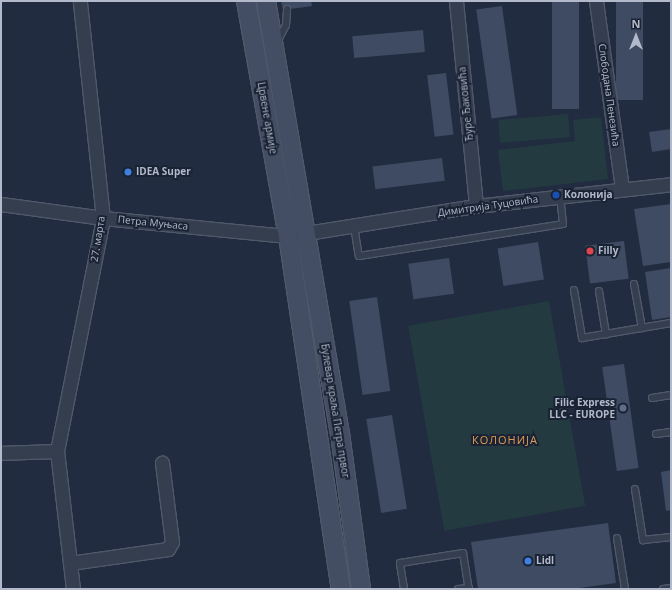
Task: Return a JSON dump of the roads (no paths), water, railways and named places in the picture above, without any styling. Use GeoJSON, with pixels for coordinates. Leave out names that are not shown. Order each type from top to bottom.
{"type":"FeatureCollection","features":[{"type":"Feature","properties":{"kind":"main road","name":"Црвене армије"},"geometry":{"type":"LineString","coordinates":[[246,1],[297,235]]}},
{"type":"Feature","properties":{"kind":"main road","name":"Црвене армије"},"geometry":{"type":"LineString","coordinates":[[266,1],[274,46],[297,235]]}},
{"type":"Feature","properties":{"kind":"main road","name":"Булевар краља Петра првог"},"geometry":{"type":"LineString","coordinates":[[297,235],[341,589]]}},
{"type":"Feature","properties":{"kind":"main road","name":"Булевар краља Петра првог"},"geometry":{"type":"LineString","coordinates":[[297,235],[341,440],[361,589]]}},
{"type":"Feature","properties":{"kind":"street","name":"27. марта"},"geometry":{"type":"LineString","coordinates":[[73,589],[57,451],[103,218],[80,1]]}},
{"type":"Feature","properties":{"kind":"street","name":"Ђуре Ђаковића"},"geometry":{"type":"LineString","coordinates":[[456,1],[476,206]]}},
{"type":"Feature","properties":{"kind":"street","name":"Слободана Пенезића"},"geometry":{"type":"LineString","coordinates":[[596,1],[622,189]]}},
{"type":"Feature","properties":{"kind":"street","name":"Димитрија Туцовића"},"geometry":{"type":"LineString","coordinates":[[297,235],[476,206],[671,184]]}},
{"type":"Feature","properties":{"kind":"street","name":"Петра Муњаса"},"geometry":{"type":"LineString","coordinates":[[1,204],[103,218],[297,235]]}},
{"type":"Feature","properties":{"kind":"street"},"geometry":{"type":"LineString","coordinates":[[1,453],[57,451]]}},
{"type":"Feature","properties":{"kind":"street"},"geometry":{"type":"LineString","coordinates":[[70,563],[168,549],[172,542],[162,463]]}},
{"type":"Feature","properties":{"kind":"lane"},"geometry":{"type":"LineString","coordinates":[[274,46],[283,31],[287,9]]}},
{"type":"Feature","properties":{"kind":"lane"},"geometry":{"type":"LineString","coordinates":[[354,226],[359,256],[563,224],[560,197]]}},
{"type":"Feature","properties":{"kind":"lane"},"geometry":{"type":"LineString","coordinates":[[634,284],[642,328]]}},
{"type":"Feature","properties":{"kind":"lane"},"geometry":{"type":"LineString","coordinates":[[574,290],[582,338],[671,323]]}},
{"type":"Feature","properties":{"kind":"lane"},"geometry":{"type":"LineString","coordinates":[[599,291],[606,334]]}},
{"type":"Feature","properties":{"kind":"lane"},"geometry":{"type":"LineString","coordinates":[[652,398],[671,395]]}},
{"type":"Feature","properties":{"kind":"lane"},"geometry":{"type":"LineString","coordinates":[[656,434],[671,432]]}},
{"type":"Feature","properties":{"kind":"lane"},"geometry":{"type":"LineString","coordinates":[[635,488],[643,540],[671,537]]}},
{"type":"Feature","properties":{"kind":"lane"},"geometry":{"type":"LineString","coordinates":[[617,538],[625,589]]}},
{"type":"Feature","properties":{"kind":"lane"},"geometry":{"type":"LineString","coordinates":[[404,589],[400,563],[463,553],[469,588],[458,589]]}},
{"type":"Feature","properties":{"kind":"lane"},"geometry":{"type":"LineString","coordinates":[[663,589],[671,588]]}},
{"type":"Feature","properties":{"kind":"place","name":"IDEA Super"},"geometry":{"type":"Point","coordinates":[128,172]}},
{"type":"Feature","properties":{"kind":"place","name":"Колонија"},"geometry":{"type":"Point","coordinates":[556,195]}},
{"type":"Feature","properties":{"kind":"place","name":"Filly"},"geometry":{"type":"Point","coordinates":[590,251]}},
{"type":"Feature","properties":{"kind":"place","name":"Filic Express LLC - EUROPE"},"geometry":{"type":"Point","coordinates":[623,408]}},
{"type":"Feature","properties":{"kind":"place","name":"Lidl"},"geometry":{"type":"Point","coordinates":[528,561]}},
{"type":"Feature","properties":{"kind":"district","name":"КОЛОНИЈА"},"geometry":{"type":"Point","coordinates":[505,440]}}]}
